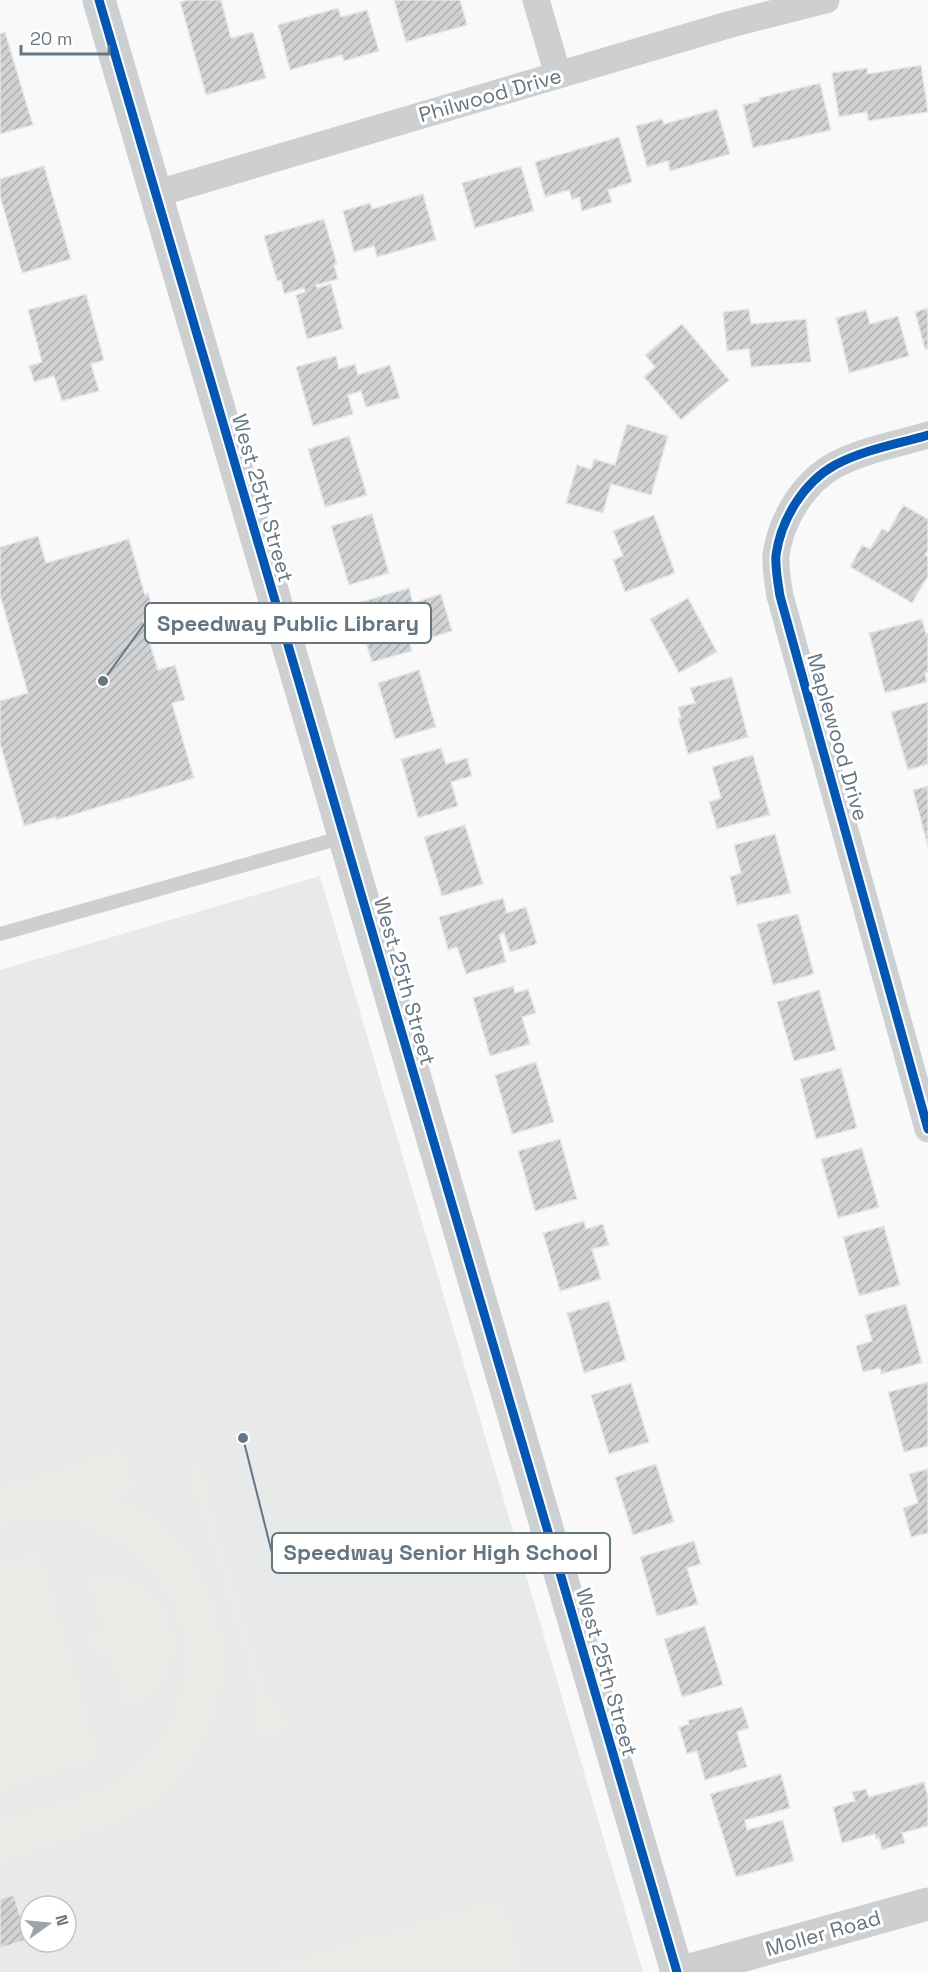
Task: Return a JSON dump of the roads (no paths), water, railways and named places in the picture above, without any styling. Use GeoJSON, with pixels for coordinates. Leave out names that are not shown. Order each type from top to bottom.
{"type":"FeatureCollection","features":[{"type":"Feature","properties":{"kind":"street","name":"West 25th Street"},"geometry":{"type":"LineString","coordinates":[[99,0],[677,1972]]}},
{"type":"Feature","properties":{"kind":"street"},"geometry":{"type":"LineString","coordinates":[[536,0],[558,75]]}},
{"type":"Feature","properties":{"kind":"street","name":"Philwood Drive"},"geometry":{"type":"LineString","coordinates":[[154,194],[749,18],[826,0]]}},
{"type":"Feature","properties":{"kind":"street","name":"Maplewood Drive"},"geometry":{"type":"LineString","coordinates":[[928,435],[846,460],[822,474],[795,503],[783,528],[776,555],[780,597],[928,1129]]}},
{"type":"Feature","properties":{"kind":"street","name":"Moller Road"},"geometry":{"type":"LineString","coordinates":[[683,1972],[928,1904]]}},
{"type":"Feature","properties":{"kind":"lane"},"geometry":{"type":"LineString","coordinates":[[0,934],[344,837]]}},
{"type":"Feature","properties":{"kind":"place","name":"Speedway Public Library"},"geometry":{"type":"Point","coordinates":[103,681]}},
{"type":"Feature","properties":{"kind":"place","name":"Speedway Senior High School"},"geometry":{"type":"Point","coordinates":[243,1438]}}]}
